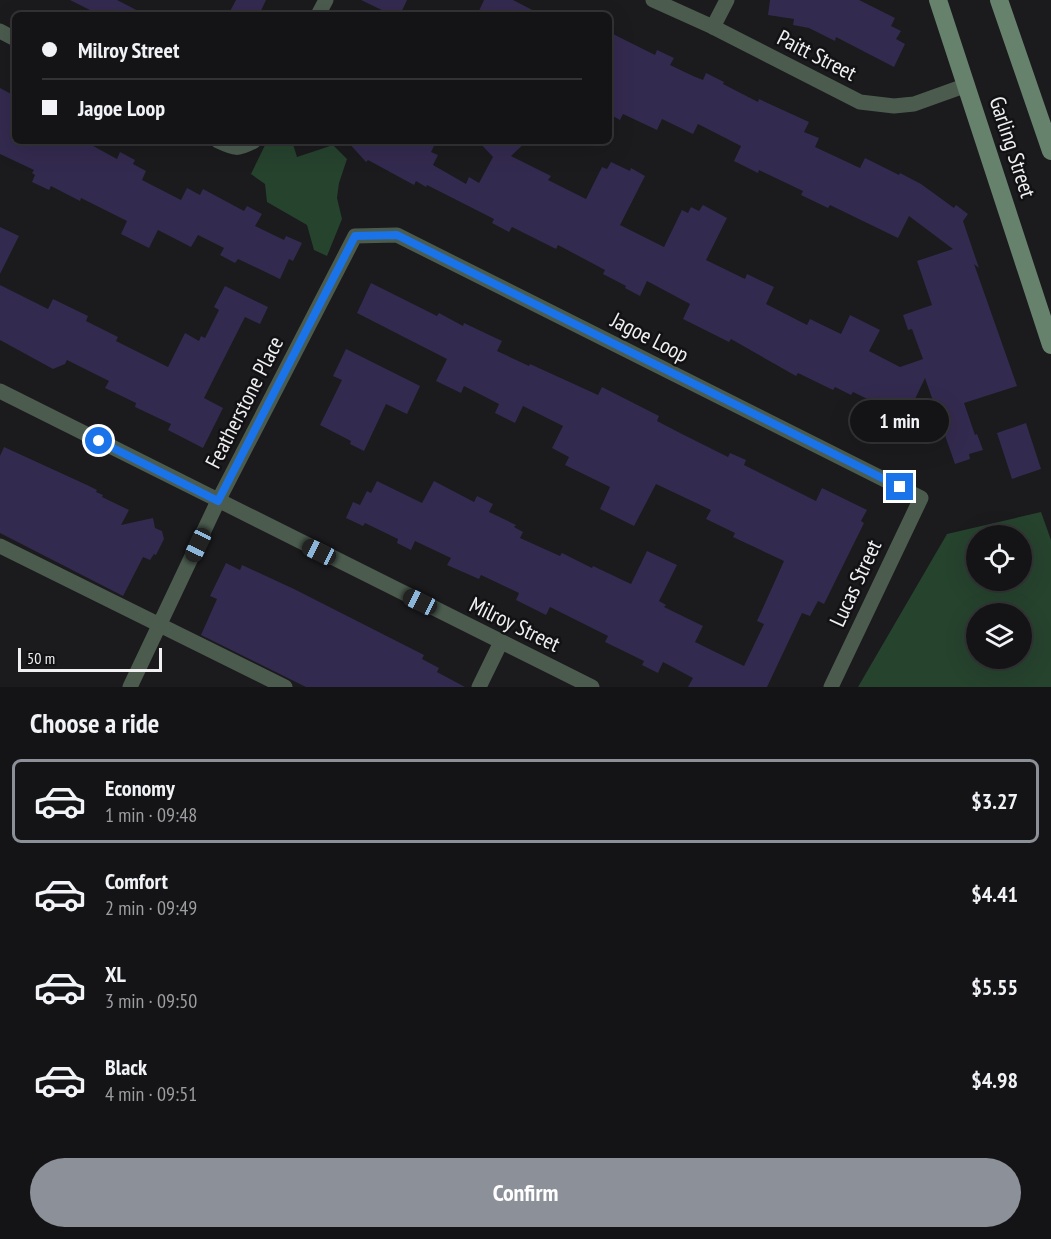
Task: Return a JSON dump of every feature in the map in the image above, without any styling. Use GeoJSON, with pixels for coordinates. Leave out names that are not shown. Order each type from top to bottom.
{"type":"FeatureCollection","features":[{"type":"Feature","properties":{"kind":"street","name":"Paitt Street"},"geometry":{"type":"LineString","coordinates":[[653,0],[713,27],[860,102],[894,106],[914,104],[967,85]]}},
{"type":"Feature","properties":{"kind":"street"},"geometry":{"type":"LineString","coordinates":[[713,27],[727,0]]}},
{"type":"Feature","properties":{"kind":"street","name":"Garling Street"},"geometry":{"type":"LineString","coordinates":[[938,0],[1051,345]]}},
{"type":"Feature","properties":{"kind":"street","name":"Garling Street"},"geometry":{"type":"LineString","coordinates":[[999,0],[1051,151]]}},
{"type":"Feature","properties":{"kind":"street"},"geometry":{"type":"LineString","coordinates":[[224,144],[239,148],[248,144]]}},
{"type":"Feature","properties":{"kind":"street","name":"Jagoe Loop"},"geometry":{"type":"LineString","coordinates":[[355,236],[397,235],[921,498]]}},
{"type":"Feature","properties":{"kind":"street","name":"Featherstone Place"},"geometry":{"type":"LineString","coordinates":[[130,687],[218,501],[355,236]]}},
{"type":"Feature","properties":{"kind":"street","name":"Milroy Street"},"geometry":{"type":"LineString","coordinates":[[0,391],[592,687]]}},
{"type":"Feature","properties":{"kind":"street","name":"Lucas Street"},"geometry":{"type":"LineString","coordinates":[[831,687],[921,498]]}},
{"type":"Feature","properties":{"kind":"street"},"geometry":{"type":"LineString","coordinates":[[0,546],[285,687]]}},
{"type":"Feature","properties":{"kind":"street"},"geometry":{"type":"LineString","coordinates":[[479,687],[501,642]]}},
{"type":"Feature","properties":{"kind":"green space"},"geometry":{"type":"Polygon","coordinates":[[[266,144],[293,144],[297,157],[333,145],[347,159],[337,198],[342,219],[327,256],[314,250],[307,225],[267,202],[265,184],[251,174],[266,144]]]}},
{"type":"Feature","properties":{"kind":"green space"},"geometry":{"type":"Polygon","coordinates":[[[1041,512],[1051,540],[1051,687],[858,687],[947,534],[966,530],[966,591],[1032,591],[1032,525],[985,525],[1041,512]]]}},
{"type":"Feature","properties":{"kind":"building"},"geometry":{"type":"Polygon","coordinates":[[[70,0],[117,0],[140,12],[94,12],[70,0]]]}},
{"type":"Feature","properties":{"kind":"building"},"geometry":{"type":"Polygon","coordinates":[[[236,0],[266,0],[260,12],[230,12],[236,0]]]}},
{"type":"Feature","properties":{"kind":"building"},"geometry":{"type":"Polygon","coordinates":[[[361,0],[407,0],[401,12],[386,12],[361,0]]]}},
{"type":"Feature","properties":{"kind":"building"},"geometry":{"type":"Polygon","coordinates":[[[484,0],[513,0],[536,12],[478,12],[484,0]]]}},
{"type":"Feature","properties":{"kind":"building"},"geometry":{"type":"Polygon","coordinates":[[[770,0],[859,0],[895,18],[891,26],[901,31],[896,39],[905,44],[894,67],[836,37],[835,41],[809,28],[793,25],[794,19],[768,15],[770,0]]]}},
{"type":"Feature","properties":{"kind":"building"},"geometry":{"type":"Polygon","coordinates":[[[612,34],[655,55],[657,50],[674,58],[670,65],[693,76],[703,80],[706,73],[758,102],[759,99],[809,122],[804,132],[819,138],[815,147],[860,168],[865,158],[899,175],[900,173],[921,184],[954,208],[956,205],[968,214],[963,221],[979,268],[974,264],[1017,386],[964,403],[983,450],[969,454],[970,459],[955,464],[925,378],[906,418],[853,392],[851,395],[835,387],[833,390],[798,373],[796,376],[731,339],[729,342],[683,319],[690,304],[647,281],[640,296],[603,274],[605,270],[558,245],[556,249],[512,227],[509,232],[492,223],[494,219],[427,185],[426,187],[416,181],[414,185],[368,160],[366,162],[350,144],[430,144],[434,146],[431,152],[438,155],[433,165],[466,184],[469,177],[479,183],[493,157],[481,144],[524,144],[511,156],[551,176],[548,180],[586,199],[602,167],[607,169],[611,162],[630,171],[631,168],[645,176],[620,225],[664,247],[682,210],[688,213],[691,207],[699,211],[703,205],[727,218],[706,260],[745,279],[747,274],[774,287],[766,304],[807,325],[810,319],[841,334],[850,315],[880,330],[869,351],[900,367],[923,359],[912,329],[908,330],[903,315],[932,305],[917,261],[953,249],[909,216],[898,238],[830,205],[828,208],[801,195],[803,191],[734,161],[741,146],[698,124],[693,134],[662,119],[657,130],[623,114],[620,120],[612,116],[612,34]]]}},
{"type":"Feature","properties":{"kind":"building"},"geometry":{"type":"Polygon","coordinates":[[[0,88],[12,94],[12,144],[90,144],[117,159],[120,152],[135,160],[133,164],[146,171],[142,180],[181,200],[187,188],[200,195],[203,189],[244,211],[247,206],[262,214],[255,226],[284,240],[286,236],[302,243],[293,261],[289,259],[280,279],[238,259],[235,263],[220,255],[224,248],[198,235],[191,247],[158,230],[149,248],[121,234],[127,221],[81,198],[80,201],[51,186],[49,190],[32,182],[35,175],[32,173],[34,170],[0,154],[0,88]]]}},
{"type":"Feature","properties":{"kind":"building"},"geometry":{"type":"Polygon","coordinates":[[[0,227],[19,236],[0,274],[0,227]]]}},
{"type":"Feature","properties":{"kind":"building"},"geometry":{"type":"Polygon","coordinates":[[[371,283],[437,316],[439,313],[463,326],[464,323],[502,341],[497,351],[529,366],[530,364],[598,395],[602,387],[659,416],[657,421],[728,457],[730,453],[746,460],[744,465],[816,501],[822,488],[867,510],[861,521],[864,523],[824,604],[818,601],[810,616],[802,613],[767,687],[688,687],[693,678],[663,662],[658,673],[642,665],[644,661],[605,642],[608,636],[550,607],[546,615],[516,600],[519,593],[481,575],[479,579],[447,565],[451,558],[415,541],[411,550],[397,543],[398,539],[365,523],[363,526],[346,518],[353,502],[360,505],[367,491],[371,493],[377,481],[422,503],[434,481],[474,502],[477,496],[493,504],[489,512],[516,525],[514,527],[523,532],[520,538],[560,556],[562,553],[631,584],[647,551],[677,565],[659,601],[666,605],[664,607],[703,626],[695,642],[744,666],[764,624],[757,621],[784,561],[733,537],[735,533],[706,519],[711,510],[656,484],[634,526],[600,509],[610,487],[565,465],[569,457],[552,448],[563,426],[523,406],[515,423],[495,413],[499,404],[464,386],[461,393],[436,381],[447,359],[357,313],[371,283]]]}},
{"type":"Feature","properties":{"kind":"building"},"geometry":{"type":"Polygon","coordinates":[[[0,285],[48,309],[53,299],[88,316],[86,321],[118,337],[116,341],[168,367],[185,333],[199,341],[201,336],[205,338],[219,310],[214,307],[225,286],[268,307],[260,324],[245,317],[204,398],[223,408],[203,448],[168,430],[171,424],[135,407],[136,403],[105,388],[109,381],[67,360],[65,364],[53,369],[0,340],[0,285]]]}},
{"type":"Feature","properties":{"kind":"building"},"geometry":{"type":"Polygon","coordinates":[[[346,349],[420,386],[407,414],[386,404],[364,451],[350,444],[351,441],[320,425],[342,380],[333,376],[346,349]]]}},
{"type":"Feature","properties":{"kind":"building"},"geometry":{"type":"Polygon","coordinates":[[[1026,423],[1041,469],[1012,479],[997,433],[1026,423]]]}},
{"type":"Feature","properties":{"kind":"building"},"geometry":{"type":"Polygon","coordinates":[[[4,447],[97,490],[96,492],[103,495],[102,497],[129,510],[121,525],[153,518],[155,528],[162,531],[164,539],[156,555],[154,554],[150,560],[143,557],[123,596],[0,533],[0,456],[4,447]]]}},
{"type":"Feature","properties":{"kind":"building"},"geometry":{"type":"Polygon","coordinates":[[[226,563],[240,570],[242,565],[294,589],[424,655],[422,659],[439,668],[437,672],[465,687],[306,687],[201,635],[217,599],[210,596],[226,563]]]}},
{"type":"Feature","properties":{"kind":"route"},"geometry":{"type":"LineString","coordinates":[[99,441],[218,501],[355,236],[397,235],[900,487]]}}]}
